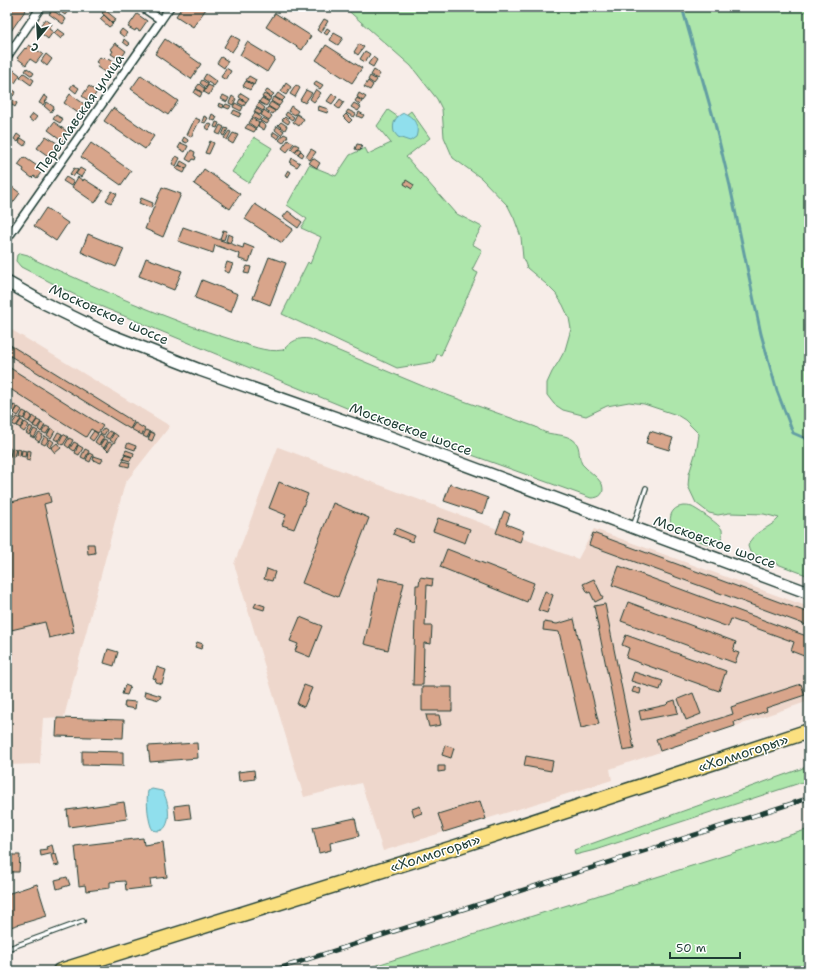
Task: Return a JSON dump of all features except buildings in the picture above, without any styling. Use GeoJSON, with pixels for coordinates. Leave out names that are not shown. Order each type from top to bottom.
{"type":"FeatureCollection","features":[{"type":"Feature","properties":{"kind":"highway","name":"«Холмогоры»"},"geometry":{"type":"LineString","coordinates":[[60,971],[463,844],[809,731]]}},
{"type":"Feature","properties":{"kind":"street"},"geometry":{"type":"LineString","coordinates":[[7,57],[41,7]]}},
{"type":"Feature","properties":{"kind":"street"},"geometry":{"type":"LineString","coordinates":[[142,7],[161,20]]}},
{"type":"Feature","properties":{"kind":"street","name":"Переславская улица"},"geometry":{"type":"LineString","coordinates":[[7,239],[170,7]]}},
{"type":"Feature","properties":{"kind":"street","name":"Московское шоссе"},"geometry":{"type":"LineString","coordinates":[[7,282],[44,303],[108,334],[200,370],[392,437],[809,593]]}},
{"type":"Feature","properties":{"kind":"lane"},"geometry":{"type":"LineString","coordinates":[[633,528],[646,488]]}},
{"type":"Feature","properties":{"kind":"lane"},"geometry":{"type":"LineString","coordinates":[[7,949],[83,921]]}},
{"type":"Feature","properties":{"kind":"shaded area"},"geometry":{"type":"Polygon","coordinates":[[[7,327],[170,426],[125,483],[64,717],[43,718],[40,764],[7,765],[7,327]]]}},
{"type":"Feature","properties":{"kind":"shaded area"},"geometry":{"type":"Polygon","coordinates":[[[278,447],[578,559],[594,529],[809,607],[809,701],[610,769],[612,780],[383,851],[361,783],[304,797],[234,564],[278,447]]]}},
{"type":"Feature","properties":{"kind":"green space"},"geometry":{"type":"Polygon","coordinates":[[[344,7],[809,7],[809,576],[764,559],[750,552],[748,546],[753,537],[779,518],[764,514],[729,513],[718,515],[709,513],[696,503],[688,486],[689,474],[697,448],[699,434],[685,420],[677,415],[644,404],[629,402],[607,406],[586,416],[563,410],[554,404],[547,395],[547,383],[565,350],[571,329],[569,318],[563,305],[556,294],[527,268],[523,258],[521,237],[508,206],[481,178],[453,158],[444,137],[442,109],[437,99],[411,66],[344,7]]]}},
{"type":"Feature","properties":{"kind":"green space"},"geometry":{"type":"Polygon","coordinates":[[[388,110],[401,119],[411,111],[430,138],[406,157],[455,213],[482,227],[472,244],[482,250],[472,270],[478,273],[441,355],[437,354],[434,362],[397,368],[282,314],[308,262],[310,264],[321,237],[301,228],[307,219],[287,205],[309,165],[336,176],[350,155],[365,148],[368,154],[391,143],[377,126],[388,110]]]}},
{"type":"Feature","properties":{"kind":"green space"},"geometry":{"type":"Polygon","coordinates":[[[254,137],[272,148],[249,183],[232,172],[254,137]]]}},
{"type":"Feature","properties":{"kind":"green space"},"geometry":{"type":"Polygon","coordinates":[[[20,253],[28,255],[35,260],[133,303],[208,332],[251,346],[277,351],[283,350],[295,340],[310,339],[425,387],[536,427],[545,432],[572,439],[577,444],[582,464],[600,481],[603,490],[600,496],[591,498],[383,423],[83,299],[21,267],[16,261],[17,255],[20,253]]]}},
{"type":"Feature","properties":{"kind":"green space"},"geometry":{"type":"Polygon","coordinates":[[[683,506],[692,507],[718,525],[722,530],[720,542],[710,545],[684,535],[673,527],[670,521],[671,515],[673,511],[683,506]]]}},
{"type":"Feature","properties":{"kind":"green space"},"geometry":{"type":"Polygon","coordinates":[[[809,766],[809,780],[595,850],[575,855],[574,850],[809,766]]]}},
{"type":"Feature","properties":{"kind":"green space"},"geometry":{"type":"Polygon","coordinates":[[[809,829],[809,971],[358,971],[809,829]]]}},
{"type":"Feature","properties":{"kind":"water"},"geometry":{"type":"Polygon","coordinates":[[[404,113],[413,119],[417,126],[416,137],[410,141],[398,137],[394,132],[393,126],[395,121],[398,116],[404,113]]]}},
{"type":"Feature","properties":{"kind":"water"},"geometry":{"type":"Polygon","coordinates":[[[152,789],[162,791],[167,802],[167,823],[160,831],[153,830],[149,817],[147,794],[148,791],[152,789]]]}},
{"type":"Feature","properties":{"kind":"waterway"},"geometry":{"type":"LineString","coordinates":[[682,7],[714,120],[730,186],[761,334],[777,391],[793,433],[809,440]]}},
{"type":"Feature","properties":{"kind":"railway"},"geometry":{"type":"LineString","coordinates":[[271,971],[809,798]]}}]}
